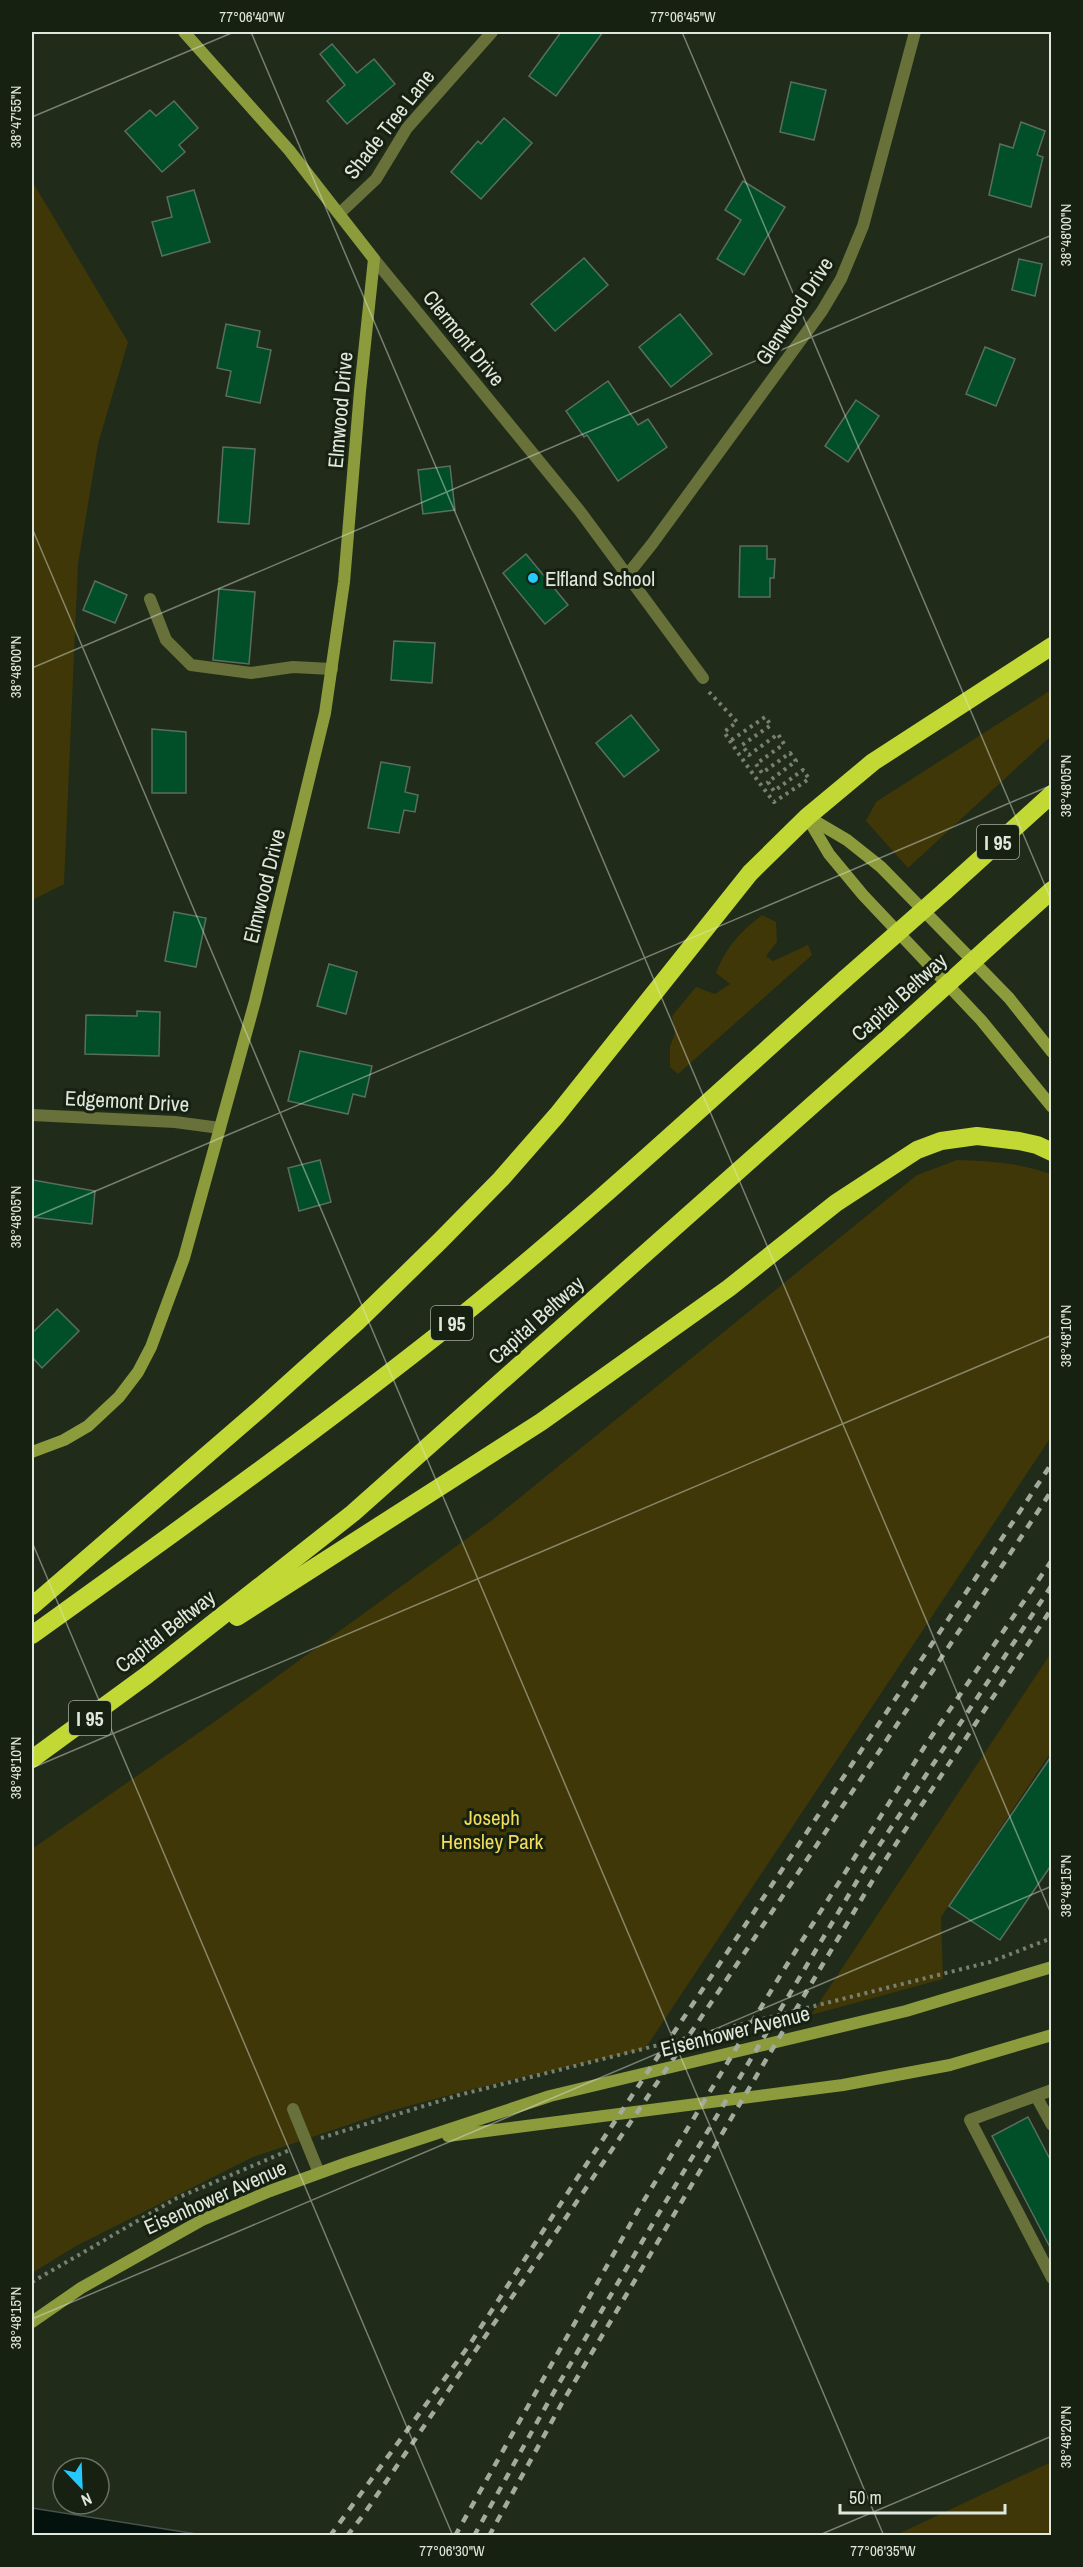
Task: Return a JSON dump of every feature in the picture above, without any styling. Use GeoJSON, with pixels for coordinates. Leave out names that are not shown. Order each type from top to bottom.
{"type":"FeatureCollection","features":[{"type":"Feature","properties":{"kind":"highway"},"geometry":{"type":"LineString","coordinates":[[32,1606],[304,1370],[440,1241],[501,1179],[557,1115],[750,873],[807,817],[873,762],[1052,646]]}},
{"type":"Feature","properties":{"kind":"highway","name":"I 95"},"geometry":{"type":"LineString","coordinates":[[32,1635],[230,1494],[456,1320],[618,1181],[1052,794]]}},
{"type":"Feature","properties":{"kind":"highway","name":"Capital Beltway"},"geometry":{"type":"LineString","coordinates":[[32,1759],[147,1675],[352,1513],[1052,890]]}},
{"type":"Feature","properties":{"kind":"highway"},"geometry":{"type":"LineString","coordinates":[[147,1675],[541,1422],[729,1288],[836,1203],[917,1150],[941,1141],[977,1136],[1019,1141],[1037,1145],[1052,1152]]}},
{"type":"Feature","properties":{"kind":"main road","name":"Clermont Drive"},"geometry":{"type":"LineString","coordinates":[[184,32],[289,150],[374,259]]}},
{"type":"Feature","properties":{"kind":"main road","name":"Elmwood Drive"},"geometry":{"type":"LineString","coordinates":[[32,1452],[64,1440],[88,1426],[119,1397],[138,1372],[162,1320],[184,1258],[306,795],[332,669],[344,582],[374,259]]}},
{"type":"Feature","properties":{"kind":"main road"},"geometry":{"type":"LineString","coordinates":[[807,817],[848,840],[880,867],[1009,998],[1052,1052]]}},
{"type":"Feature","properties":{"kind":"main road"},"geometry":{"type":"LineString","coordinates":[[807,817],[829,854],[863,895],[981,1020],[1052,1107]]}},
{"type":"Feature","properties":{"kind":"main road","name":"Eisenhower Avenue"},"geometry":{"type":"LineString","coordinates":[[32,2322],[81,2288],[202,2220],[319,2173],[550,2096],[906,2011],[1052,1967]]}},
{"type":"Feature","properties":{"kind":"main road","name":"Eisenhower Avenue"},"geometry":{"type":"LineString","coordinates":[[429,2137],[482,2133],[843,2085],[950,2065],[1052,2035]]}},
{"type":"Feature","properties":{"kind":"street","name":"Shade Tree Lane"},"geometry":{"type":"LineString","coordinates":[[340,213],[376,179],[407,128],[492,32]]}},
{"type":"Feature","properties":{"kind":"street","name":"Glenwood Drive"},"geometry":{"type":"LineString","coordinates":[[628,574],[795,348],[841,279],[863,226],[915,32]]}},
{"type":"Feature","properties":{"kind":"street","name":"Clermont Drive"},"geometry":{"type":"LineString","coordinates":[[374,259],[628,574],[703,678]]}},
{"type":"Feature","properties":{"kind":"street"},"geometry":{"type":"LineString","coordinates":[[150,599],[166,640],[191,665],[251,673],[293,667],[332,669]]}},
{"type":"Feature","properties":{"kind":"street","name":"Edgemont Drive"},"geometry":{"type":"LineString","coordinates":[[32,1116],[175,1122],[220,1128]]}},
{"type":"Feature","properties":{"kind":"street"},"geometry":{"type":"LineString","coordinates":[[1052,2090],[970,2120],[1052,2278]]}},
{"type":"Feature","properties":{"kind":"street"},"geometry":{"type":"LineString","coordinates":[[1036,2096],[1052,2125]]}},
{"type":"Feature","properties":{"kind":"street"},"geometry":{"type":"LineString","coordinates":[[292,2109],[319,2173]]}},
{"type":"Feature","properties":{"kind":"path"},"geometry":{"type":"LineString","coordinates":[[703,678],[700,683],[737,722],[724,732],[730,741],[738,753],[774,802],[809,779],[803,770],[774,791],[768,782],[796,761],[790,753],[762,773],[756,764],[784,744],[778,735],[749,755],[742,745],[771,725],[765,717],[730,741]]}},
{"type":"Feature","properties":{"kind":"green space"},"geometry":{"type":"Polygon","coordinates":[[[32,181],[128,342],[98,444],[78,564],[64,884],[32,900],[32,181]]]}},
{"type":"Feature","properties":{"kind":"green space"},"geometry":{"type":"Polygon","coordinates":[[[1051,690],[1051,736],[908,868],[866,821],[876,802],[1051,690]]]}},
{"type":"Feature","properties":{"kind":"green space"},"geometry":{"type":"Polygon","coordinates":[[[762,915],[776,922],[777,942],[766,956],[773,961],[808,945],[812,955],[678,1074],[670,1067],[670,1046],[675,1033],[672,1016],[696,987],[715,994],[730,984],[716,973],[724,955],[734,941],[762,915]]]}},
{"type":"Feature","properties":{"kind":"green space","name":"Joseph Hensley Park"},"geometry":{"type":"Polygon","coordinates":[[[957,1160],[1005,1163],[1051,1174],[1051,1437],[645,2049],[386,2112],[253,2157],[76,2246],[32,2273],[32,1849],[217,1720],[491,1521],[917,1175],[957,1160]]]}},
{"type":"Feature","properties":{"kind":"green space"},"geometry":{"type":"Polygon","coordinates":[[[1051,1653],[1051,1752],[941,1917],[943,1979],[811,2015],[1051,1653]]]}},
{"type":"Feature","properties":{"kind":"green space"},"geometry":{"type":"Polygon","coordinates":[[[1051,2462],[1051,2535],[896,2535],[1051,2462]]]}},
{"type":"Feature","properties":{"kind":"shaded area"},"geometry":{"type":"Polygon","coordinates":[[[32,2508],[51,2511],[51,2516],[83,2516],[203,2535],[32,2535],[32,2508]]]}},
{"type":"Feature","properties":{"kind":"building"},"geometry":{"type":"Polygon","coordinates":[[[561,32],[603,32],[556,96],[529,76],[561,32]]]}},
{"type":"Feature","properties":{"kind":"building"},"geometry":{"type":"Polygon","coordinates":[[[332,44],[357,73],[374,59],[395,84],[347,124],[327,101],[345,85],[320,54],[332,44]]]}},
{"type":"Feature","properties":{"kind":"building"},"geometry":{"type":"Polygon","coordinates":[[[791,82],[826,90],[814,140],[780,132],[791,82]]]}},
{"type":"Feature","properties":{"kind":"building"},"geometry":{"type":"Polygon","coordinates":[[[174,101],[198,128],[179,145],[185,152],[162,172],[125,131],[150,110],[156,116],[174,101]]]}},
{"type":"Feature","properties":{"kind":"building"},"geometry":{"type":"Polygon","coordinates":[[[504,118],[532,143],[481,199],[451,172],[478,141],[481,144],[504,118]]]}},
{"type":"Feature","properties":{"kind":"building"},"geometry":{"type":"Polygon","coordinates":[[[1021,122],[1045,131],[1037,155],[1043,157],[1031,207],[989,195],[1000,144],[1013,148],[1021,122]]]}},
{"type":"Feature","properties":{"kind":"building"},"geometry":{"type":"Polygon","coordinates":[[[743,181],[785,207],[744,275],[717,259],[741,220],[725,210],[743,181]]]}},
{"type":"Feature","properties":{"kind":"building"},"geometry":{"type":"Polygon","coordinates":[[[194,190],[210,242],[162,256],[152,222],[172,217],[167,197],[194,190]]]}},
{"type":"Feature","properties":{"kind":"building"},"geometry":{"type":"Polygon","coordinates":[[[584,258],[608,285],[555,331],[531,304],[584,258]]]}},
{"type":"Feature","properties":{"kind":"building"},"geometry":{"type":"Polygon","coordinates":[[[1019,259],[1042,264],[1035,296],[1012,290],[1019,259]]]}},
{"type":"Feature","properties":{"kind":"building"},"geometry":{"type":"Polygon","coordinates":[[[680,314],[712,354],[671,387],[639,347],[680,314]]]}},
{"type":"Feature","properties":{"kind":"building"},"geometry":{"type":"Polygon","coordinates":[[[226,324],[260,331],[257,347],[271,350],[260,403],[226,396],[231,371],[217,368],[226,324]]]}},
{"type":"Feature","properties":{"kind":"building"},"geometry":{"type":"Polygon","coordinates":[[[985,347],[1015,359],[996,406],[966,394],[985,347]]]}},
{"type":"Feature","properties":{"kind":"building"},"geometry":{"type":"Polygon","coordinates":[[[608,381],[638,425],[648,419],[667,447],[618,481],[587,435],[584,437],[566,411],[608,381]]]}},
{"type":"Feature","properties":{"kind":"building"},"geometry":{"type":"Polygon","coordinates":[[[856,400],[879,416],[848,462],[825,446],[856,400]]]}},
{"type":"Feature","properties":{"kind":"building"},"geometry":{"type":"Polygon","coordinates":[[[223,447],[255,449],[249,524],[218,522],[223,447]]]}},
{"type":"Feature","properties":{"kind":"building"},"geometry":{"type":"Polygon","coordinates":[[[450,466],[455,510],[423,514],[418,470],[450,466]]]}},
{"type":"Feature","properties":{"kind":"building"},"geometry":{"type":"Polygon","coordinates":[[[740,546],[767,546],[767,559],[775,559],[774,578],[770,578],[770,597],[739,597],[740,546]]]}},
{"type":"Feature","properties":{"kind":"building"},"geometry":{"type":"Polygon","coordinates":[[[526,554],[568,605],[545,624],[503,573],[526,554]]]}},
{"type":"Feature","properties":{"kind":"building"},"geometry":{"type":"Polygon","coordinates":[[[95,581],[127,595],[115,623],[83,610],[95,581]]]}},
{"type":"Feature","properties":{"kind":"building"},"geometry":{"type":"Polygon","coordinates":[[[219,589],[255,592],[249,664],[213,660],[219,589]]]}},
{"type":"Feature","properties":{"kind":"building"},"geometry":{"type":"Polygon","coordinates":[[[394,641],[435,643],[432,683],[391,680],[394,641]]]}},
{"type":"Feature","properties":{"kind":"building"},"geometry":{"type":"Polygon","coordinates":[[[631,715],[659,750],[624,777],[596,743],[631,715]]]}},
{"type":"Feature","properties":{"kind":"building"},"geometry":{"type":"Polygon","coordinates":[[[152,729],[186,732],[186,793],[152,793],[152,729]]]}},
{"type":"Feature","properties":{"kind":"building"},"geometry":{"type":"Polygon","coordinates":[[[381,762],[410,767],[405,792],[418,795],[415,812],[404,810],[399,833],[368,828],[381,762]]]}},
{"type":"Feature","properties":{"kind":"building"},"geometry":{"type":"Polygon","coordinates":[[[174,912],[206,918],[196,967],[165,961],[174,912]]]}},
{"type":"Feature","properties":{"kind":"building"},"geometry":{"type":"Polygon","coordinates":[[[329,964],[357,972],[346,1014],[317,1006],[329,964]]]}},
{"type":"Feature","properties":{"kind":"building"},"geometry":{"type":"Polygon","coordinates":[[[137,1011],[160,1012],[159,1056],[85,1054],[86,1015],[137,1016],[137,1011]]]}},
{"type":"Feature","properties":{"kind":"building"},"geometry":{"type":"Polygon","coordinates":[[[300,1051],[372,1066],[365,1097],[353,1094],[348,1114],[288,1101],[300,1051]]]}},
{"type":"Feature","properties":{"kind":"building"},"geometry":{"type":"Polygon","coordinates":[[[320,1160],[331,1202],[299,1211],[288,1168],[320,1160]]]}},
{"type":"Feature","properties":{"kind":"building"},"geometry":{"type":"Polygon","coordinates":[[[33,1180],[95,1191],[92,1224],[32,1217],[33,1180]]]}},
{"type":"Feature","properties":{"kind":"building"},"geometry":{"type":"Polygon","coordinates":[[[57,1309],[79,1331],[42,1368],[32,1357],[32,1333],[57,1309]]]}},
{"type":"Feature","properties":{"kind":"building"},"geometry":{"type":"Polygon","coordinates":[[[1052,1755],[1052,1864],[1000,1940],[949,1906],[1052,1755]]]}},
{"type":"Feature","properties":{"kind":"building"},"geometry":{"type":"Polygon","coordinates":[[[1028,2117],[1052,2163],[1052,2251],[992,2136],[1028,2117]]]}},
{"type":"Feature","properties":{"kind":"railway"},"geometry":{"type":"LineString","coordinates":[[330,2536],[470,2344],[576,2180],[1052,1463]]}},
{"type":"Feature","properties":{"kind":"railway"},"geometry":{"type":"LineString","coordinates":[[347,2536],[451,2387],[710,2004],[1052,1490]]}},
{"type":"Feature","properties":{"kind":"railway"},"geometry":{"type":"LineString","coordinates":[[455,2536],[640,2207],[783,1971],[925,1746],[1052,1560]]}},
{"type":"Feature","properties":{"kind":"railway"},"geometry":{"type":"LineString","coordinates":[[474,2536],[551,2397],[869,1861],[1052,1585]]}},
{"type":"Feature","properties":{"kind":"railway"},"geometry":{"type":"LineString","coordinates":[[489,2536],[562,2403],[880,1868],[1052,1608]]}},
{"type":"Feature","properties":{"kind":"place","name":"Elfland School"},"geometry":{"type":"Point","coordinates":[533,578]}}]}
